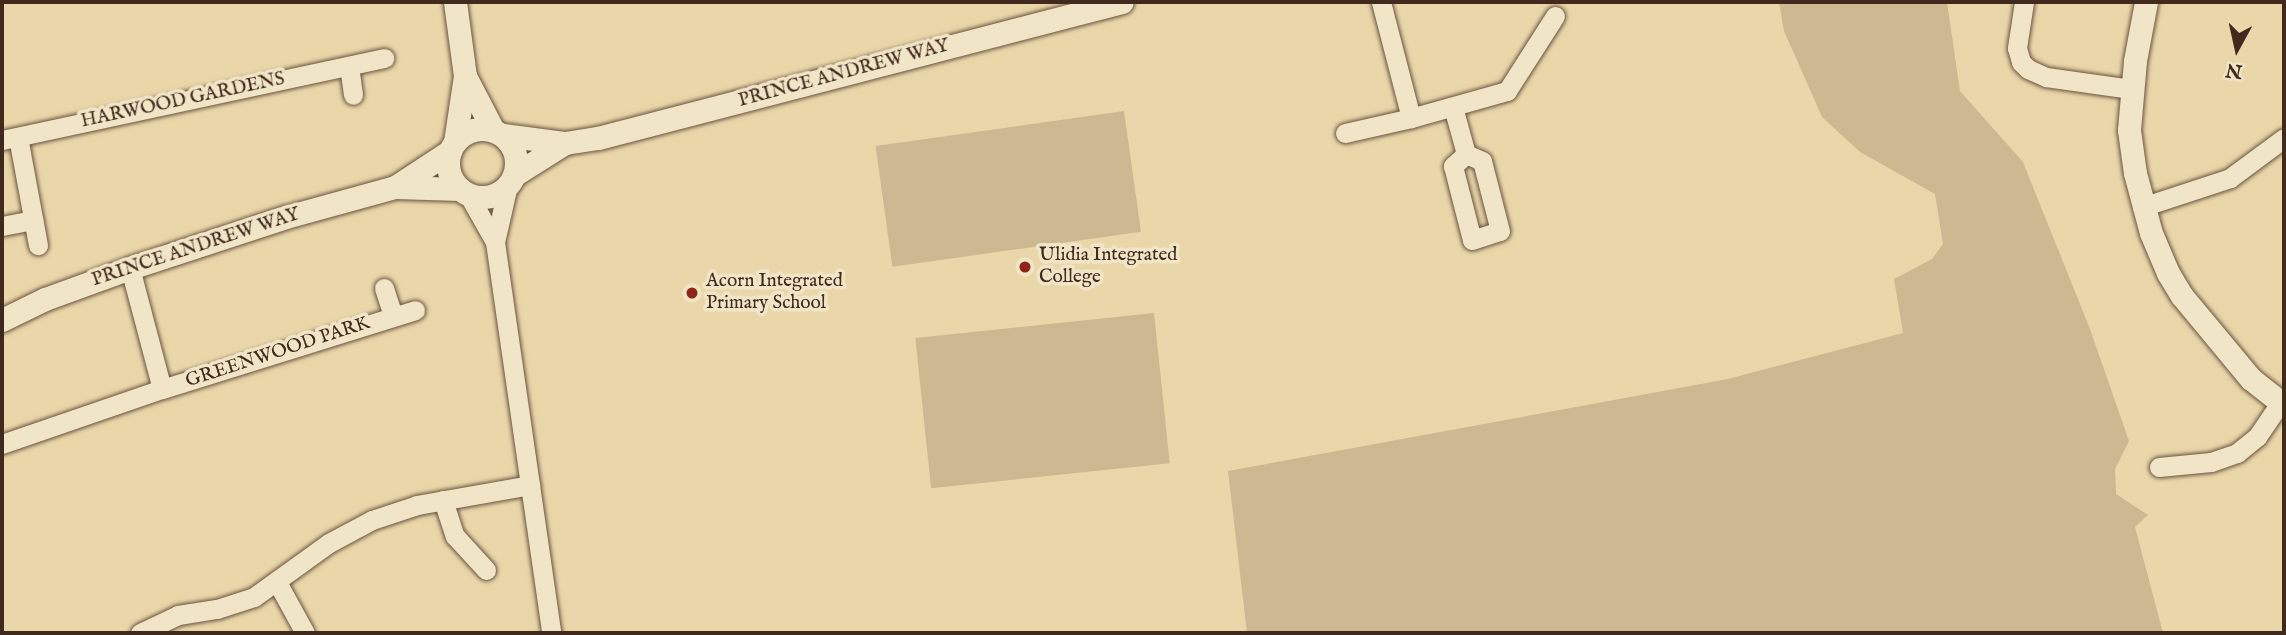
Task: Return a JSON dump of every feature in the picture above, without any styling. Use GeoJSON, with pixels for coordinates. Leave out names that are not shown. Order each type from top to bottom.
{"type":"FeatureCollection","features":[{"type":"Feature","properties":{"kind":"street"},"geometry":{"type":"LineString","coordinates":[[455,2],[465,76],[449,172],[464,191],[495,242]]}},
{"type":"Feature","properties":{"kind":"street","name":"PRINCE ANDREW WAY"},"geometry":{"type":"LineString","coordinates":[[498,132],[565,143],[598,138],[1122,2]]}},
{"type":"Feature","properties":{"kind":"street"},"geometry":{"type":"LineString","coordinates":[[1381,2],[1411,118]]}},
{"type":"Feature","properties":{"kind":"street"},"geometry":{"type":"LineString","coordinates":[[2024,2],[2017,48],[2021,61],[2028,69],[2041,76],[2131,89]]}},
{"type":"Feature","properties":{"kind":"street"},"geometry":{"type":"LineString","coordinates":[[2146,2],[2131,89],[2130,143],[2142,207],[2163,263],[2182,296],[2251,379],[2282,404],[2257,437],[2237,453],[2211,462],[2159,467]]}},
{"type":"Feature","properties":{"kind":"street"},"geometry":{"type":"LineString","coordinates":[[1345,133],[1454,107],[1507,91],[1555,16]]}},
{"type":"Feature","properties":{"kind":"street","name":"HARWOOD GARDENS"},"geometry":{"type":"LineString","coordinates":[[38,245],[10,139],[384,58]]}},
{"type":"Feature","properties":{"kind":"street"},"geometry":{"type":"LineString","coordinates":[[349,66],[353,95]]}},
{"type":"Feature","properties":{"kind":"street"},"geometry":{"type":"LineString","coordinates":[[465,76],[498,132],[515,152],[511,180],[495,242],[551,633]]}},
{"type":"Feature","properties":{"kind":"street"},"geometry":{"type":"LineString","coordinates":[[1454,107],[1466,155]]}},
{"type":"Feature","properties":{"kind":"street"},"geometry":{"type":"LineString","coordinates":[[452,146],[472,130],[498,132]]}},
{"type":"Feature","properties":{"kind":"street"},"geometry":{"type":"LineString","coordinates":[[2142,207],[2230,178],[2284,138]]}},
{"type":"Feature","properties":{"kind":"street","name":"PRINCE ANDREW WAY"},"geometry":{"type":"LineString","coordinates":[[511,180],[565,143]]}},
{"type":"Feature","properties":{"kind":"street","name":"PRINCE ANDREW WAY"},"geometry":{"type":"LineString","coordinates":[[395,187],[452,146]]}},
{"type":"Feature","properties":{"kind":"street"},"geometry":{"type":"LineString","coordinates":[[464,191],[488,197],[511,180]]}},
{"type":"Feature","properties":{"kind":"street","name":"PRINCE ANDREW WAY"},"geometry":{"type":"LineString","coordinates":[[2,320],[45,299],[130,268],[286,217],[395,187],[464,191]]}},
{"type":"Feature","properties":{"kind":"street"},"geometry":{"type":"LineString","coordinates":[[2,226],[33,220]]}},
{"type":"Feature","properties":{"kind":"street","name":"GREENWOOD PARK"},"geometry":{"type":"LineString","coordinates":[[130,268],[162,389]]}},
{"type":"Feature","properties":{"kind":"street","name":"GREENWOOD PARK"},"geometry":{"type":"LineString","coordinates":[[384,288],[394,316]]}},
{"type":"Feature","properties":{"kind":"street","name":"GREENWOOD PARK"},"geometry":{"type":"LineString","coordinates":[[2,444],[162,389],[415,310]]}},
{"type":"Feature","properties":{"kind":"street"},"geometry":{"type":"LineString","coordinates":[[140,633],[178,615],[236,604],[277,582],[356,528],[390,513],[443,500],[530,485]]}},
{"type":"Feature","properties":{"kind":"street"},"geometry":{"type":"LineString","coordinates":[[443,500],[455,536],[486,570]]}},
{"type":"Feature","properties":{"kind":"street"},"geometry":{"type":"LineString","coordinates":[[277,582],[305,633]]}},
{"type":"Feature","properties":{"kind":"shaded area"},"geometry":{"type":"Polygon","coordinates":[[[1779,2],[1947,2],[1960,91],[2023,162],[2090,329],[2129,441],[2115,469],[2116,494],[2148,515],[2135,527],[2163,633],[1247,633],[1228,471],[1728,379],[1903,333],[1894,279],[1932,259],[1943,244],[1935,194],[1860,152],[1822,117],[1784,31],[1779,2]]]}},
{"type":"Feature","properties":{"kind":"shaded area"},"geometry":{"type":"Polygon","coordinates":[[[1124,111],[1141,232],[892,267],[875,146],[1124,111]]]}},
{"type":"Feature","properties":{"kind":"shaded area"},"geometry":{"type":"Polygon","coordinates":[[[1154,313],[1170,463],[931,488],[915,338],[1154,313]]]}},
{"type":"Feature","properties":{"kind":"place","name":"Ulidia Integrated College"},"geometry":{"type":"Point","coordinates":[1025,267]}},
{"type":"Feature","properties":{"kind":"place","name":"Acorn Integrated Primary School"},"geometry":{"type":"Point","coordinates":[692,293]}}]}
